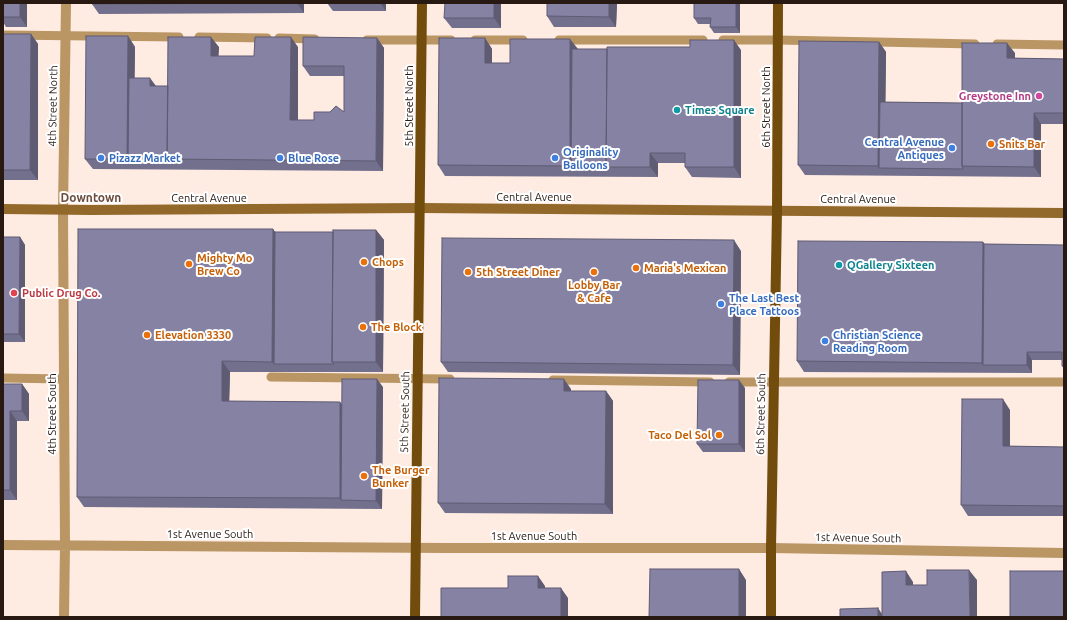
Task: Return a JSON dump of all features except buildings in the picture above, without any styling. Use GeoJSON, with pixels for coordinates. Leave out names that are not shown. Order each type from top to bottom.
{"type":"FeatureCollection","features":[{"type":"Feature","properties":{"kind":"main road","name":"5th Street North"},"geometry":{"type":"LineString","coordinates":[[420,208],[422,3]]}},
{"type":"Feature","properties":{"kind":"main road","name":"6th Street North"},"geometry":{"type":"LineString","coordinates":[[777,211],[778,3]]}},
{"type":"Feature","properties":{"kind":"main road","name":"5th Street South"},"geometry":{"type":"LineString","coordinates":[[415,617],[420,208]]}},
{"type":"Feature","properties":{"kind":"main road","name":"6th Street South"},"geometry":{"type":"LineString","coordinates":[[771,617],[777,211]]}},
{"type":"Feature","properties":{"kind":"street","name":"4th Street North"},"geometry":{"type":"LineString","coordinates":[[63,210],[66,3]]}},
{"type":"Feature","properties":{"kind":"street","name":"Central Avenue"},"geometry":{"type":"LineString","coordinates":[[3,209],[420,208],[1064,212]]}},
{"type":"Feature","properties":{"kind":"street","name":"4th Street South"},"geometry":{"type":"LineString","coordinates":[[63,210],[64,617]]}},
{"type":"Feature","properties":{"kind":"street","name":"1st Avenue South"},"geometry":{"type":"LineString","coordinates":[[3,545],[416,548],[771,548],[1064,553]]}},
{"type":"Feature","properties":{"kind":"lane"},"geometry":{"type":"LineString","coordinates":[[3,35],[328,39]]}},
{"type":"Feature","properties":{"kind":"lane"},"geometry":{"type":"LineString","coordinates":[[359,40],[532,40]]}},
{"type":"Feature","properties":{"kind":"lane"},"geometry":{"type":"LineString","coordinates":[[548,40],[778,40],[1064,45]]}},
{"type":"Feature","properties":{"kind":"lane"},"geometry":{"type":"LineString","coordinates":[[272,377],[457,379]]}},
{"type":"Feature","properties":{"kind":"lane"},"geometry":{"type":"LineString","coordinates":[[3,378],[64,378]]}},
{"type":"Feature","properties":{"kind":"lane"},"geometry":{"type":"LineString","coordinates":[[542,380],[774,383],[1064,382]]}},
{"type":"Feature","properties":{"kind":"shaded area"},"geometry":{"type":"Polygon","coordinates":[[[3,3],[1064,3],[1064,617],[3,617],[3,3]]]}},
{"type":"Feature","properties":{"kind":"place","name":"Greystone Inn"},"geometry":{"type":"Point","coordinates":[1039,96]}},
{"type":"Feature","properties":{"kind":"place","name":"Times Square"},"geometry":{"type":"Point","coordinates":[677,110]}},
{"type":"Feature","properties":{"kind":"place","name":"Snits Bar"},"geometry":{"type":"Point","coordinates":[991,144]}},
{"type":"Feature","properties":{"kind":"place","name":"Central Avenue Antiques"},"geometry":{"type":"Point","coordinates":[952,148]}},
{"type":"Feature","properties":{"kind":"place","name":"Pizazz Market"},"geometry":{"type":"Point","coordinates":[101,158]}},
{"type":"Feature","properties":{"kind":"place","name":"Blue Rose"},"geometry":{"type":"Point","coordinates":[280,158]}},
{"type":"Feature","properties":{"kind":"place","name":"Originality Balloons"},"geometry":{"type":"Point","coordinates":[555,158]}},
{"type":"Feature","properties":{"kind":"place","name":"Chops"},"geometry":{"type":"Point","coordinates":[364,262]}},
{"type":"Feature","properties":{"kind":"place","name":"Mighty Mo Brew Co"},"geometry":{"type":"Point","coordinates":[189,264]}},
{"type":"Feature","properties":{"kind":"place","name":"QGallery Sixteen"},"geometry":{"type":"Point","coordinates":[839,265]}},
{"type":"Feature","properties":{"kind":"place","name":"Maria's Mexican"},"geometry":{"type":"Point","coordinates":[636,268]}},
{"type":"Feature","properties":{"kind":"place","name":"5th Street Diner"},"geometry":{"type":"Point","coordinates":[468,272]}},
{"type":"Feature","properties":{"kind":"place","name":"Lobby Bar & Cafe"},"geometry":{"type":"Point","coordinates":[594,272]}},
{"type":"Feature","properties":{"kind":"place","name":"Public Drug Co."},"geometry":{"type":"Point","coordinates":[14,293]}},
{"type":"Feature","properties":{"kind":"place","name":"The Last Best Place Tattoos"},"geometry":{"type":"Point","coordinates":[721,304]}},
{"type":"Feature","properties":{"kind":"place","name":"The Block"},"geometry":{"type":"Point","coordinates":[363,327]}},
{"type":"Feature","properties":{"kind":"place","name":"Elevation 3330"},"geometry":{"type":"Point","coordinates":[147,335]}},
{"type":"Feature","properties":{"kind":"place","name":"Christian Science Reading Room"},"geometry":{"type":"Point","coordinates":[825,341]}},
{"type":"Feature","properties":{"kind":"place","name":"Taco Del Sol"},"geometry":{"type":"Point","coordinates":[719,435]}},
{"type":"Feature","properties":{"kind":"place","name":"The Burger Bunker"},"geometry":{"type":"Point","coordinates":[364,476]}},
{"type":"Feature","properties":{"kind":"district","name":"Downtown"},"geometry":{"type":"Point","coordinates":[91,198]}}]}
